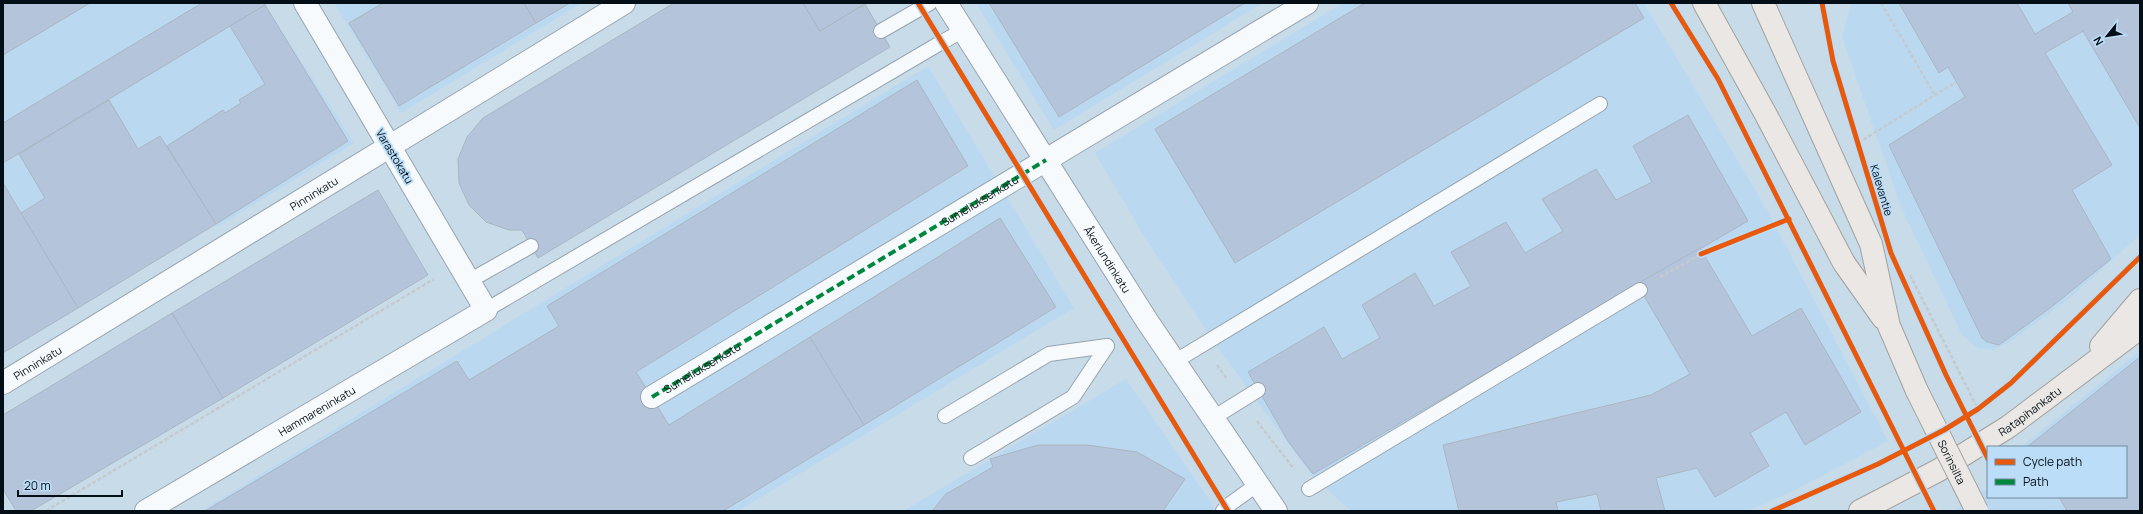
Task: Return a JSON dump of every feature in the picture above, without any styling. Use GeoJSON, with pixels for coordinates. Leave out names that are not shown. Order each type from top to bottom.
{"type":"FeatureCollection","features":[{"type":"Feature","properties":{"kind":"main road"},"geometry":{"type":"LineString","coordinates":[[1704,3],[1765,113],[1844,263],[1888,326]]}},
{"type":"Feature","properties":{"kind":"main road"},"geometry":{"type":"LineString","coordinates":[[1763,3],[1871,244],[1888,326]]}},
{"type":"Feature","properties":{"kind":"main road","name":"Ratapihankatu"},"geometry":{"type":"LineString","coordinates":[[2073,379],[2140,300]]}},
{"type":"Feature","properties":{"kind":"main road","name":"Sorinsilta"},"geometry":{"type":"LineString","coordinates":[[1888,326],[1917,391],[1977,511]]}},
{"type":"Feature","properties":{"kind":"main road","name":"Ratapihankatu"},"geometry":{"type":"LineString","coordinates":[[1860,511],[1939,470],[2008,427],[2140,328]]}},
{"type":"Feature","properties":{"kind":"street","name":"Pinninkatu"},"geometry":{"type":"LineString","coordinates":[[3,383],[624,3]]}},
{"type":"Feature","properties":{"kind":"street","name":"Åkerlundinkatu"},"geometry":{"type":"LineString","coordinates":[[946,3],[1174,362],[1276,511]]}},
{"type":"Feature","properties":{"kind":"street","name":"Sumeliuksenkatu"},"geometry":{"type":"LineString","coordinates":[[652,397],[1307,3]]}},
{"type":"Feature","properties":{"kind":"street","name":"Varastokatu"},"geometry":{"type":"LineString","coordinates":[[309,11],[486,310]]}},
{"type":"Feature","properties":{"kind":"street","name":"Hammareninkatu"},"geometry":{"type":"LineString","coordinates":[[146,511],[486,310]]}},
{"type":"Feature","properties":{"kind":"lane"},"geometry":{"type":"LineString","coordinates":[[881,31],[930,3]]}},
{"type":"Feature","properties":{"kind":"lane"},"geometry":{"type":"LineString","coordinates":[[486,310],[964,30]]}},
{"type":"Feature","properties":{"kind":"lane"},"geometry":{"type":"LineString","coordinates":[[1174,362],[1600,104]]}},
{"type":"Feature","properties":{"kind":"lane"},"geometry":{"type":"LineString","coordinates":[[469,281],[531,246]]}},
{"type":"Feature","properties":{"kind":"lane"},"geometry":{"type":"LineString","coordinates":[[1309,489],[1640,290]]}},
{"type":"Feature","properties":{"kind":"lane"},"geometry":{"type":"LineString","coordinates":[[945,416],[1048,354],[1107,346],[1073,397],[971,458]]}},
{"type":"Feature","properties":{"kind":"lane"},"geometry":{"type":"LineString","coordinates":[[1213,418],[1258,390]]}},
{"type":"Feature","properties":{"kind":"lane"},"geometry":{"type":"LineString","coordinates":[[1223,511],[1226,507],[1258,484]]}},
{"type":"Feature","properties":{"kind":"path"},"geometry":{"type":"LineString","coordinates":[[1881,3],[1935,95]]}},
{"type":"Feature","properties":{"kind":"path"},"geometry":{"type":"LineString","coordinates":[[1858,143],[1956,82]]}},
{"type":"Feature","properties":{"kind":"path"},"geometry":{"type":"LineString","coordinates":[[1856,136],[1860,151]]}},
{"type":"Feature","properties":{"kind":"path"},"geometry":{"type":"LineString","coordinates":[[1640,290],[1701,254],[1709,251]]}},
{"type":"Feature","properties":{"kind":"path"},"geometry":{"type":"LineString","coordinates":[[1908,271],[1978,409]]}},
{"type":"Feature","properties":{"kind":"path"},"geometry":{"type":"LineString","coordinates":[[46,511],[438,276]]}},
{"type":"Feature","properties":{"kind":"path"},"geometry":{"type":"LineString","coordinates":[[1202,344],[1309,489]]}},
{"type":"Feature","properties":{"kind":"path"},"geometry":{"type":"LineString","coordinates":[[1971,414],[1984,405]]}},
{"type":"Feature","properties":{"kind":"shaded area"},"geometry":{"type":"Polygon","coordinates":[[[3,3],[264,3],[354,143],[217,227],[215,224],[3,353],[3,3]]]}},
{"type":"Feature","properties":{"kind":"shaded area"},"geometry":{"type":"Polygon","coordinates":[[[334,3],[582,3],[401,113],[334,3]]]}},
{"type":"Feature","properties":{"kind":"shaded area"},"geometry":{"type":"Polygon","coordinates":[[[976,3],[1263,3],[1054,130],[976,3]]]}},
{"type":"Feature","properties":{"kind":"shaded area"},"geometry":{"type":"Polygon","coordinates":[[[1343,3],[1644,3],[1767,210],[1888,441],[1793,491],[1748,511],[1351,511],[1312,476],[1216,345],[1147,241],[1095,153],[1343,3]]]}},
{"type":"Feature","properties":{"kind":"shaded area"},"geometry":{"type":"Polygon","coordinates":[[[1851,3],[2140,3],[2140,235],[2066,301],[2008,343],[1993,350],[1979,349],[1962,335],[1901,207],[1842,37],[1851,3]]]}},
{"type":"Feature","properties":{"kind":"shaded area"},"geometry":{"type":"Polygon","coordinates":[[[928,66],[1074,308],[738,511],[201,511],[928,66]]]}},
{"type":"Feature","properties":{"kind":"shaded area"},"geometry":{"type":"Polygon","coordinates":[[[2140,351],[2140,511],[1953,511],[1987,489],[1987,498],[2127,498],[2127,446],[2022,446],[2140,351]]]}},
{"type":"Feature","properties":{"kind":"shaded area"},"geometry":{"type":"Polygon","coordinates":[[[1126,379],[1211,502],[1215,511],[903,511],[1126,379]]]}},
{"type":"Feature","properties":{"kind":"building"},"geometry":{"type":"Polygon","coordinates":[[[3,3],[90,3],[3,55],[3,3]]]}},
{"type":"Feature","properties":{"kind":"building"},"geometry":{"type":"Polygon","coordinates":[[[202,3],[264,3],[265,5],[3,163],[3,123],[202,3]]]}},
{"type":"Feature","properties":{"kind":"building"},"geometry":{"type":"Polygon","coordinates":[[[383,3],[524,3],[536,23],[399,106],[349,23],[383,3]]]}},
{"type":"Feature","properties":{"kind":"building"},"geometry":{"type":"Polygon","coordinates":[[[524,3],[570,3],[536,23],[524,3]]]}},
{"type":"Feature","properties":{"kind":"building"},"geometry":{"type":"Polygon","coordinates":[[[674,3],[803,3],[820,31],[865,4],[890,47],[538,258],[522,230],[509,230],[486,222],[469,205],[459,183],[458,159],[467,137],[483,118],[674,3]]]}},
{"type":"Feature","properties":{"kind":"building"},"geometry":{"type":"Polygon","coordinates":[[[803,3],[866,3],[820,31],[803,3]]]}},
{"type":"Feature","properties":{"kind":"building"},"geometry":{"type":"Polygon","coordinates":[[[989,3],[1245,3],[1059,117],[989,3]]]}},
{"type":"Feature","properties":{"kind":"building"},"geometry":{"type":"Polygon","coordinates":[[[1365,3],[1635,3],[1644,18],[1235,263],[1155,129],[1365,3]]]}},
{"type":"Feature","properties":{"kind":"building"},"geometry":{"type":"Polygon","coordinates":[[[1899,3],[2017,3],[2035,34],[2073,12],[2068,3],[2140,3],[2140,128],[2083,31],[2045,53],[2112,165],[2072,190],[2111,259],[2050,308],[1999,345],[1987,342],[1982,338],[1889,145],[1965,97],[1948,67],[1939,73],[1899,3]]]}},
{"type":"Feature","properties":{"kind":"building"},"geometry":{"type":"Polygon","coordinates":[[[265,5],[348,141],[216,224],[167,146],[223,110],[225,113],[241,103],[239,100],[265,84],[230,26],[265,5]]]}},
{"type":"Feature","properties":{"kind":"building"},"geometry":{"type":"Polygon","coordinates":[[[917,80],[968,166],[636,372],[669,425],[810,337],[864,425],[723,511],[205,511],[457,361],[469,380],[559,326],[547,306],[917,80]]]}},
{"type":"Feature","properties":{"kind":"building"},"geometry":{"type":"Polygon","coordinates":[[[109,100],[138,149],[160,136],[216,224],[78,308],[21,213],[45,198],[19,154],[109,100]]]}},
{"type":"Feature","properties":{"kind":"building"},"geometry":{"type":"Polygon","coordinates":[[[1688,115],[1748,221],[1313,474],[1288,441],[1248,372],[1324,327],[1342,359],[1380,338],[1362,305],[1415,273],[1434,306],[1471,286],[1451,252],[1506,222],[1525,253],[1563,231],[1542,199],[1596,169],[1616,200],[1652,182],[1633,146],[1688,115]]]}},
{"type":"Feature","properties":{"kind":"building"},"geometry":{"type":"Polygon","coordinates":[[[3,183],[78,308],[3,353],[3,183]]]}},
{"type":"Feature","properties":{"kind":"building"},"geometry":{"type":"Polygon","coordinates":[[[378,190],[428,275],[223,398],[172,313],[378,190]]]}},
{"type":"Feature","properties":{"kind":"building"},"geometry":{"type":"Polygon","coordinates":[[[1000,218],[1056,307],[864,425],[810,337],[1000,218]]]}},
{"type":"Feature","properties":{"kind":"building"},"geometry":{"type":"Polygon","coordinates":[[[1700,248],[1752,336],[1801,308],[1861,412],[1805,445],[1786,412],[1750,433],[1769,466],[1715,497],[1697,468],[1656,478],[1665,511],[1601,511],[1597,494],[1556,502],[1558,511],[1459,511],[1443,445],[1651,395],[1690,374],[1637,284],[1700,248]]]}},
{"type":"Feature","properties":{"kind":"building"},"geometry":{"type":"Polygon","coordinates":[[[172,313],[223,398],[31,511],[16,511],[3,489],[3,415],[172,313]]]}},
{"type":"Feature","properties":{"kind":"building"},"geometry":{"type":"Polygon","coordinates":[[[2140,357],[2140,511],[2067,511],[2060,498],[2127,498],[2127,446],[2028,446],[2140,357]]]}},
{"type":"Feature","properties":{"kind":"building"},"geometry":{"type":"Polygon","coordinates":[[[1038,445],[1087,445],[1137,452],[1185,479],[1163,511],[932,511],[946,494],[993,467],[990,459],[1038,445]]]}},
{"type":"Feature","properties":{"kind":"marked path"},"geometry":{"type":"LineString","coordinates":[[652,397],[1046,160]]}},
{"type":"Feature","properties":{"kind":"cycle path"},"geometry":{"type":"LineString","coordinates":[[918,3],[1228,511]]}},
{"type":"Feature","properties":{"kind":"cycle path"},"geometry":{"type":"LineString","coordinates":[[1671,3],[1718,79],[1934,511]]}},
{"type":"Feature","properties":{"kind":"cycle path","name":"Kalevantie"},"geometry":{"type":"LineString","coordinates":[[1822,3],[1833,61],[1891,253],[1946,375],[1987,457]]}},
{"type":"Feature","properties":{"kind":"cycle path"},"geometry":{"type":"LineString","coordinates":[[1701,254],[1789,219]]}},
{"type":"Feature","properties":{"kind":"cycle path"},"geometry":{"type":"LineString","coordinates":[[1772,511],[1878,464],[1944,430],[1978,409],[2011,383],[2140,257]]}}]}
